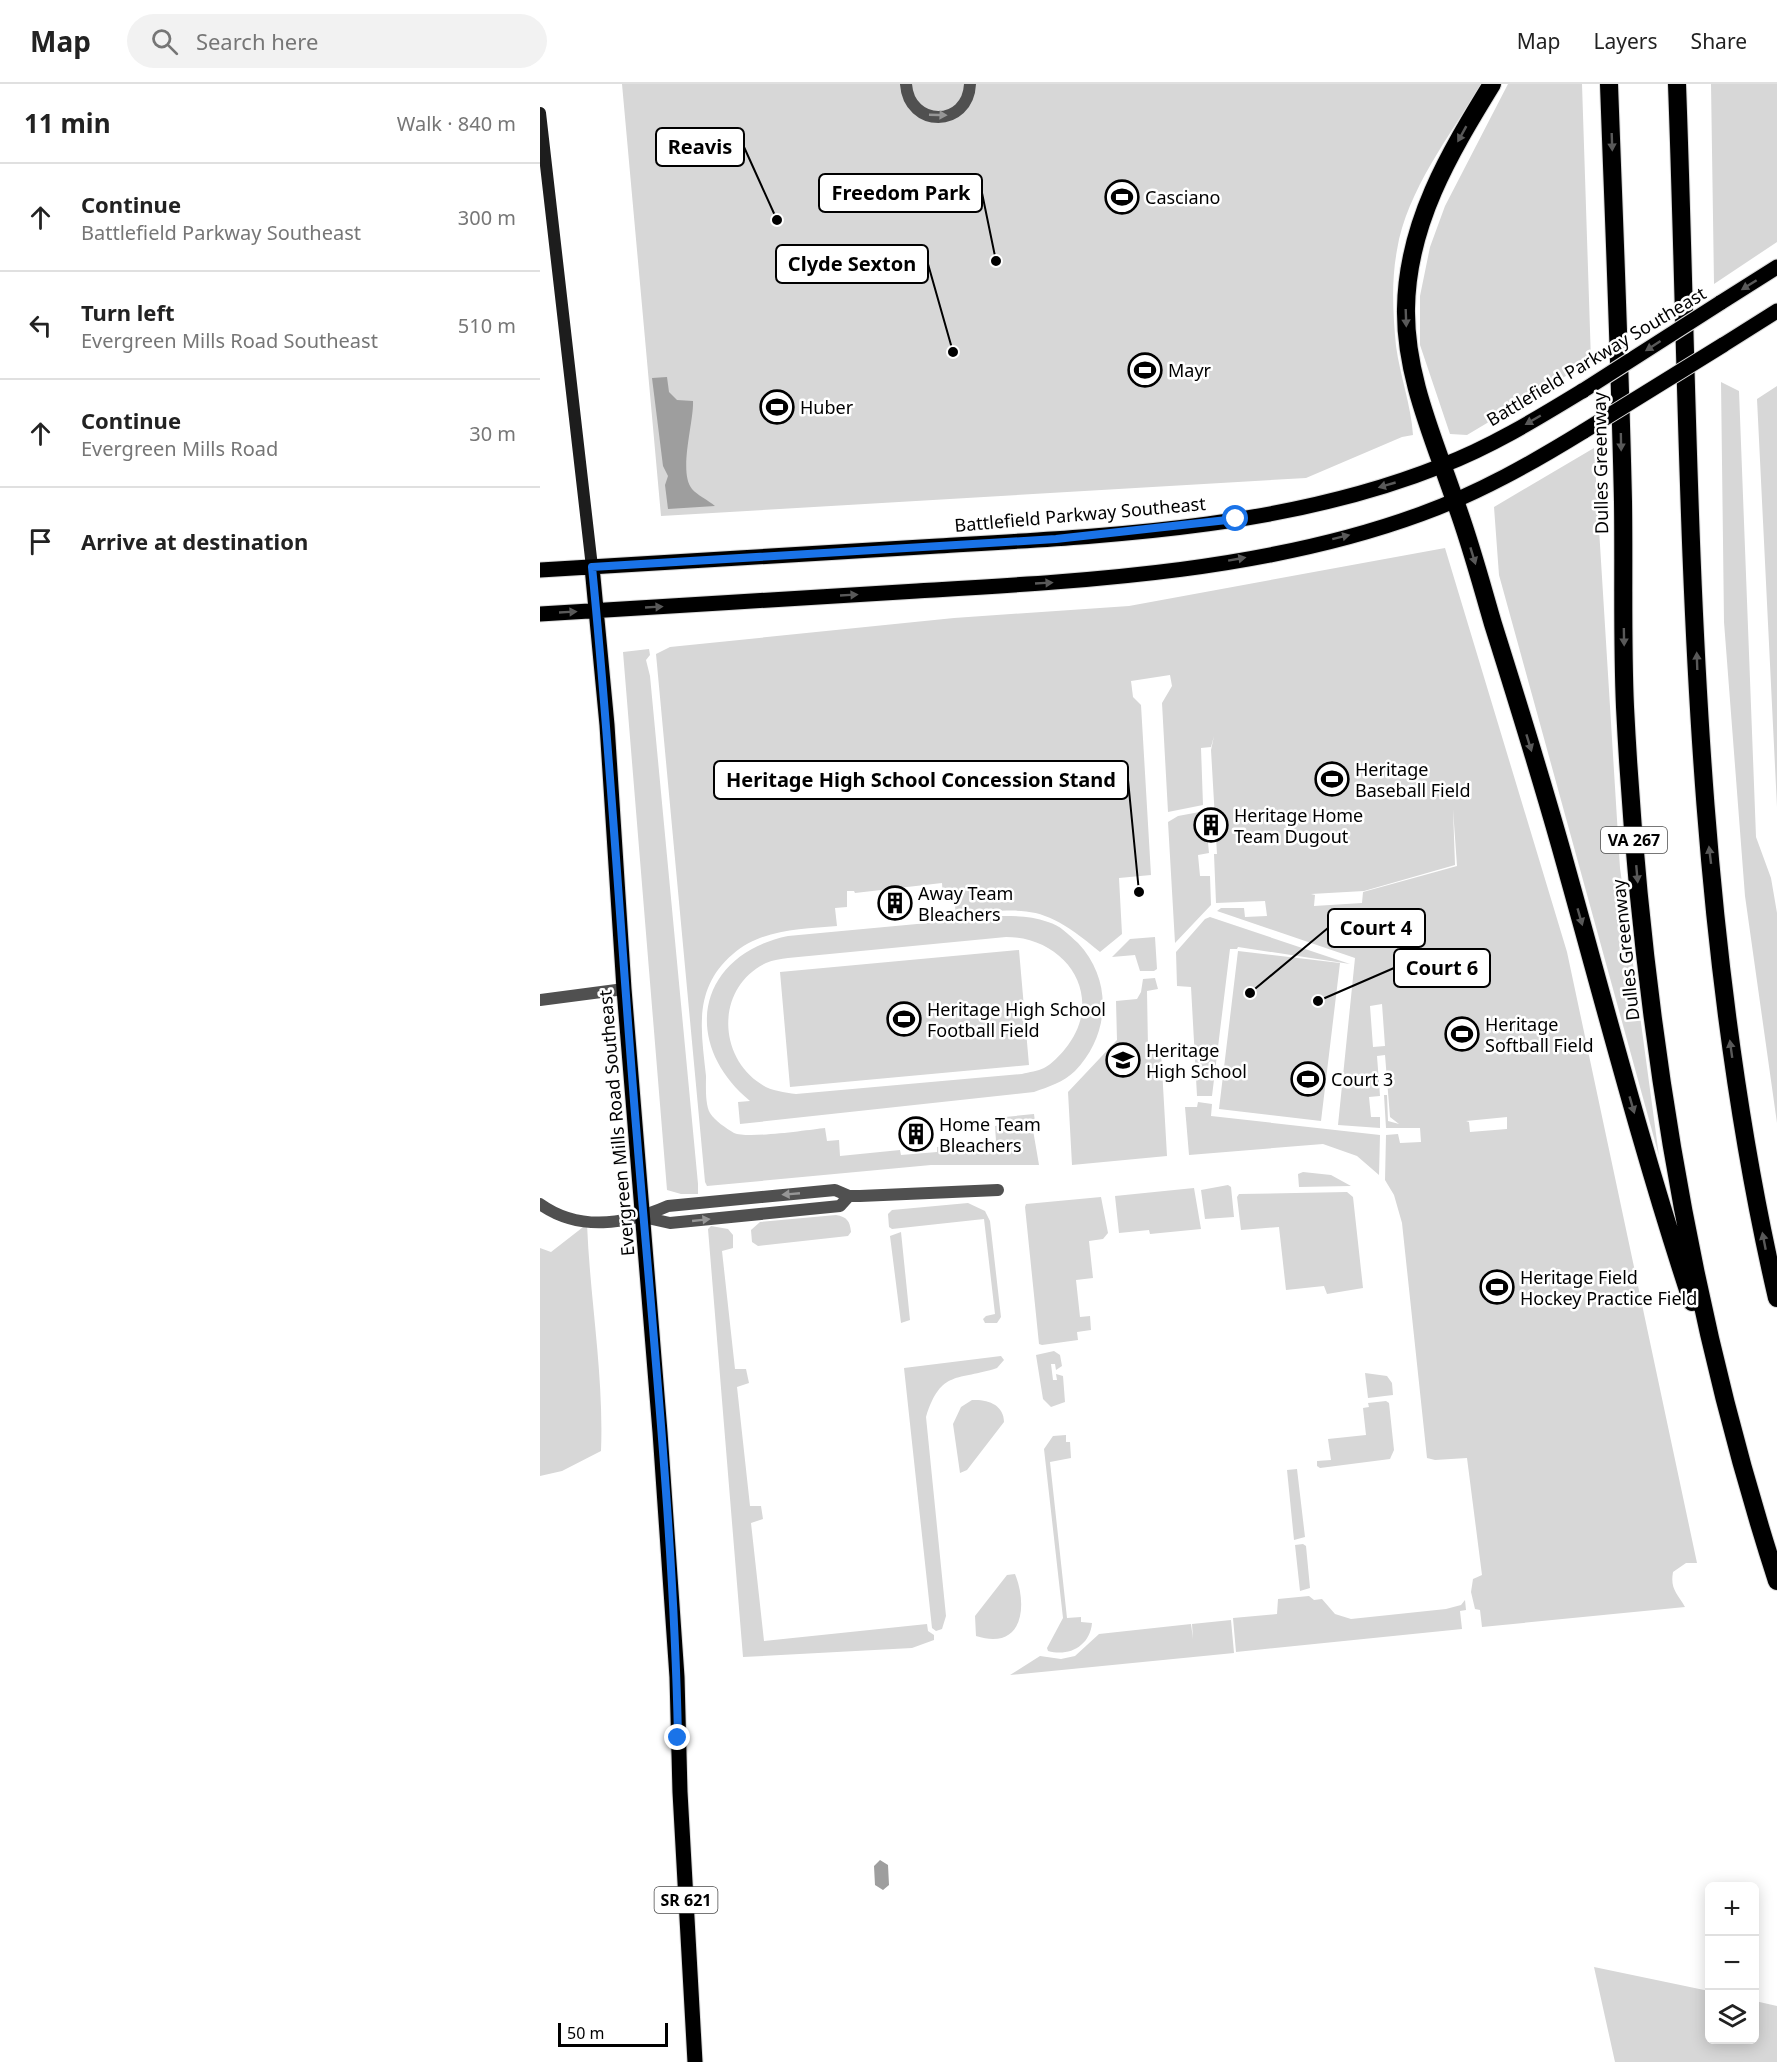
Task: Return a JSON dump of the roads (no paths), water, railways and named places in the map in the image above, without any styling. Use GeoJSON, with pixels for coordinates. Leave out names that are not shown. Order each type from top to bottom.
{"type":"FeatureCollection","features":[{"type":"Feature","properties":{"kind":"highway"},"geometry":{"type":"LineString","coordinates":[[1492,84],[1465,129],[1425,206],[1410,268],[1406,306],[1407,339],[1414,377],[1455,500],[1559,841],[1660,1204],[1722,1390]]}},
{"type":"Feature","properties":{"kind":"highway","name":"Dulles Greenway"},"geometry":{"type":"LineString","coordinates":[[1609,84],[1621,423],[1625,704],[1634,837],[1656,1035],[1676,1167],[1722,1390],[1751,1500],[1777,1581]]}},
{"type":"Feature","properties":{"kind":"highway"},"geometry":{"type":"LineString","coordinates":[[1677,84],[1698,699],[1707,832],[1726,1015],[1743,1137],[1777,1298]]}},
{"type":"Feature","properties":{"kind":"main road","name":"SR 621"},"geometry":{"type":"LineString","coordinates":[[540,113],[592,567]]}},
{"type":"Feature","properties":{"kind":"main road","name":"Battlefield Parkway Southeast"},"geometry":{"type":"LineString","coordinates":[[540,570],[1102,536],[1236,519],[1297,508],[1396,482],[1443,466],[1531,422],[1777,267]]}},
{"type":"Feature","properties":{"kind":"main road"},"geometry":{"type":"LineString","coordinates":[[540,614],[1067,582],[1184,569],[1284,551],[1365,531],[1455,500],[1536,461],[1777,310]]}},
{"type":"Feature","properties":{"kind":"main road","name":"Evergreen Mills Road Southeast"},"geometry":{"type":"LineString","coordinates":[[592,567],[607,725],[624,989],[677,1677],[680,1781],[695,2062]]}},
{"type":"Feature","properties":{"kind":"street"},"geometry":{"type":"LineString","coordinates":[[906,84],[907,94],[914,107],[922,113],[936,117],[948,116],[961,108],[970,93],[970,84]]}},
{"type":"Feature","properties":{"kind":"street"},"geometry":{"type":"LineString","coordinates":[[540,1000],[624,989]]}},
{"type":"Feature","properties":{"kind":"street"},"geometry":{"type":"LineString","coordinates":[[540,1204],[568,1220],[587,1224],[643,1217],[668,1206],[835,1190],[849,1196],[998,1190]]}},
{"type":"Feature","properties":{"kind":"street"},"geometry":{"type":"LineString","coordinates":[[643,1217],[670,1223],[840,1206],[849,1196]]}},
{"type":"Feature","properties":{"kind":"place","name":"Casciano"},"geometry":{"type":"Point","coordinates":[1122,197]}},
{"type":"Feature","properties":{"kind":"place","name":"Reavis"},"geometry":{"type":"Point","coordinates":[777,220]}},
{"type":"Feature","properties":{"kind":"place","name":"Freedom Park"},"geometry":{"type":"Point","coordinates":[996,261]}},
{"type":"Feature","properties":{"kind":"place","name":"Clyde Sexton"},"geometry":{"type":"Point","coordinates":[953,352]}},
{"type":"Feature","properties":{"kind":"place","name":"Mayr"},"geometry":{"type":"Point","coordinates":[1145,370]}},
{"type":"Feature","properties":{"kind":"place","name":"Huber"},"geometry":{"type":"Point","coordinates":[777,407]}},
{"type":"Feature","properties":{"kind":"place","name":"Heritage Baseball Field"},"geometry":{"type":"Point","coordinates":[1332,779]}},
{"type":"Feature","properties":{"kind":"place","name":"Heritage Home Team Dugout"},"geometry":{"type":"Point","coordinates":[1211,825]}},
{"type":"Feature","properties":{"kind":"place","name":"Heritage High School Concession Stand"},"geometry":{"type":"Point","coordinates":[1139,892]}},
{"type":"Feature","properties":{"kind":"place","name":"Away Team Bleachers"},"geometry":{"type":"Point","coordinates":[895,903]}},
{"type":"Feature","properties":{"kind":"place","name":"Court 4"},"geometry":{"type":"Point","coordinates":[1250,993]}},
{"type":"Feature","properties":{"kind":"place","name":"Court 6"},"geometry":{"type":"Point","coordinates":[1318,1001]}},
{"type":"Feature","properties":{"kind":"place","name":"Heritage High School Football Field"},"geometry":{"type":"Point","coordinates":[904,1019]}},
{"type":"Feature","properties":{"kind":"place","name":"Heritage Softball Field"},"geometry":{"type":"Point","coordinates":[1462,1034]}},
{"type":"Feature","properties":{"kind":"place","name":"Heritage High School"},"geometry":{"type":"Point","coordinates":[1123,1060]}},
{"type":"Feature","properties":{"kind":"place","name":"Court 3"},"geometry":{"type":"Point","coordinates":[1308,1079]}},
{"type":"Feature","properties":{"kind":"place","name":"Home Team Bleachers"},"geometry":{"type":"Point","coordinates":[916,1134]}},
{"type":"Feature","properties":{"kind":"place","name":"Heritage Field Hockey Practice Field"},"geometry":{"type":"Point","coordinates":[1497,1287]}}]}
